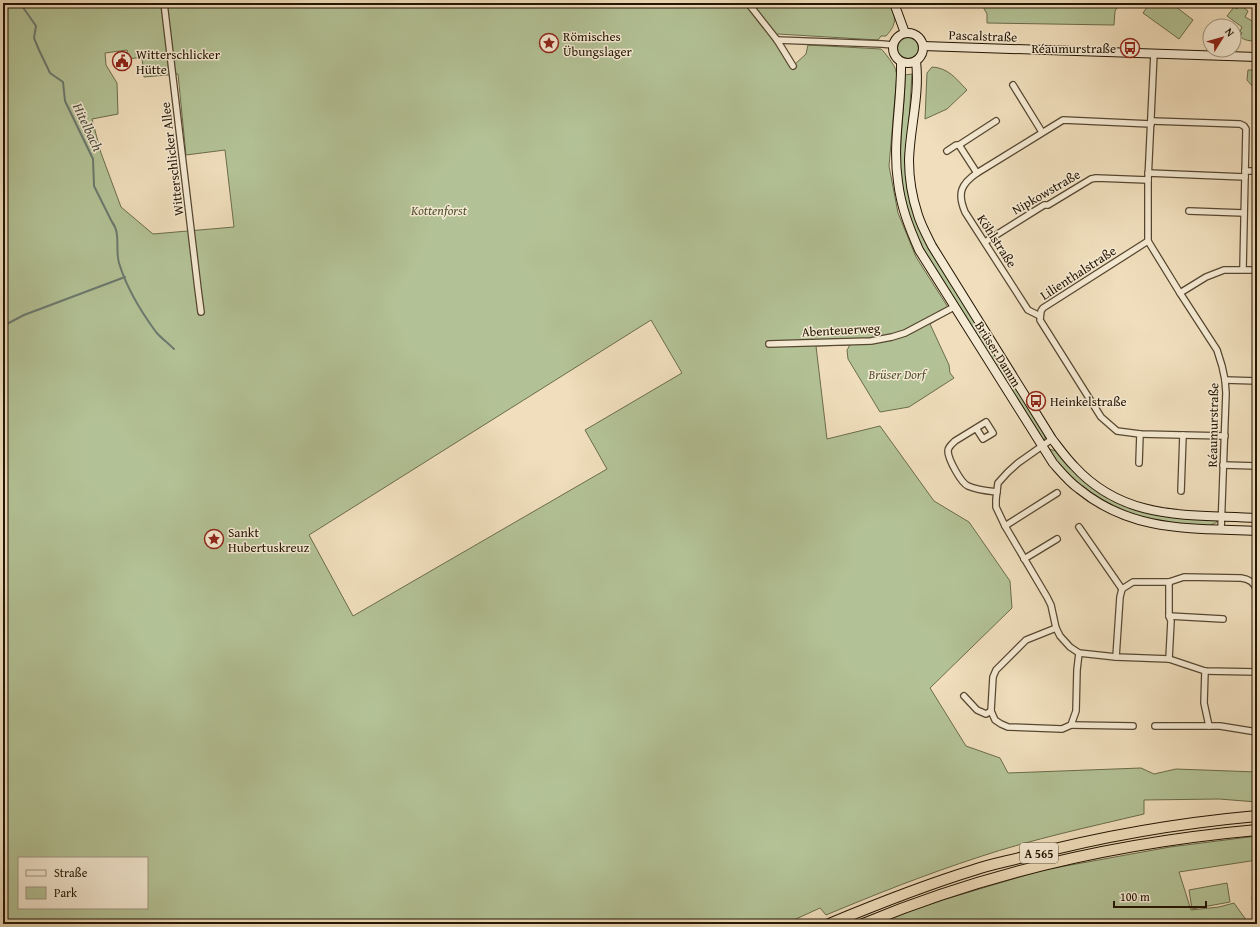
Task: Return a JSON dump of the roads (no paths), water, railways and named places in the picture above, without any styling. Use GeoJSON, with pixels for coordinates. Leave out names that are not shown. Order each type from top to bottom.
{"type":"FeatureCollection","features":[{"type":"Feature","properties":{"kind":"highway","name":"A 565"},"geometry":{"type":"LineString","coordinates":[[829,924],[879,903],[974,870],[1100,838],[1216,820],[1257,816]]}},
{"type":"Feature","properties":{"kind":"highway","name":"A 565"},"geometry":{"type":"LineString","coordinates":[[863,924],[964,886],[1038,866],[1168,840],[1257,830]]}},
{"type":"Feature","properties":{"kind":"street","name":"Witterschlicker Allee"},"geometry":{"type":"LineString","coordinates":[[164,3],[201,312]]}},
{"type":"Feature","properties":{"kind":"street"},"geometry":{"type":"LineString","coordinates":[[748,3],[778,40],[793,66]]}},
{"type":"Feature","properties":{"kind":"street"},"geometry":{"type":"LineString","coordinates":[[894,3],[905,33]]}},
{"type":"Feature","properties":{"kind":"street"},"geometry":{"type":"LineString","coordinates":[[778,40],[893,45],[897,37],[905,33],[914,34],[922,41],[923,46]]}},
{"type":"Feature","properties":{"kind":"street","name":"Brüser Damm"},"geometry":{"type":"LineString","coordinates":[[893,45],[894,55],[901,62],[896,151],[898,182],[905,218],[919,250],[1053,463],[1079,489],[1098,503],[1113,511],[1142,522],[1166,527],[1257,531]]}},
{"type":"Feature","properties":{"kind":"street","name":"Brüser Damm"},"geometry":{"type":"LineString","coordinates":[[923,46],[922,55],[916,61],[917,96],[913,117],[909,159],[911,182],[918,215],[932,246],[1052,439],[1074,466],[1089,480],[1104,491],[1121,500],[1147,510],[1166,514],[1257,518]]}},
{"type":"Feature","properties":{"kind":"street","name":"Pascalstraße"},"geometry":{"type":"LineString","coordinates":[[923,46],[1257,57]]}},
{"type":"Feature","properties":{"kind":"street"},"geometry":{"type":"LineString","coordinates":[[1148,241],[1148,173],[1152,122],[1154,54]]}},
{"type":"Feature","properties":{"kind":"street"},"geometry":{"type":"LineString","coordinates":[[901,62],[908,63],[916,61]]}},
{"type":"Feature","properties":{"kind":"street"},"geometry":{"type":"LineString","coordinates":[[1013,85],[1042,132]]}},
{"type":"Feature","properties":{"kind":"street","name":"Köhlstraße"},"geometry":{"type":"LineString","coordinates":[[1040,316],[1028,310],[965,212],[961,202],[961,196],[965,182],[1063,120],[1152,122]]}},
{"type":"Feature","properties":{"kind":"street"},"geometry":{"type":"LineString","coordinates":[[947,151],[996,121]]}},
{"type":"Feature","properties":{"kind":"street"},"geometry":{"type":"LineString","coordinates":[[1152,122],[1240,124],[1246,129],[1243,269]]}},
{"type":"Feature","properties":{"kind":"street"},"geometry":{"type":"LineString","coordinates":[[959,145],[977,173]]}},
{"type":"Feature","properties":{"kind":"street"},"geometry":{"type":"LineString","coordinates":[[1148,173],[1245,174],[1257,171]]}},
{"type":"Feature","properties":{"kind":"street","name":"Nipkowstraße"},"geometry":{"type":"LineString","coordinates":[[985,242],[1044,205],[1048,205],[1091,179],[1148,180]]}},
{"type":"Feature","properties":{"kind":"street"},"geometry":{"type":"LineString","coordinates":[[1188,211],[1244,213]]}},
{"type":"Feature","properties":{"kind":"street","name":"Réaumurstraße"},"geometry":{"type":"LineString","coordinates":[[1148,241],[1217,350],[1225,380],[1225,436],[1221,530]]}},
{"type":"Feature","properties":{"kind":"street","name":"Lilienthalstraße"},"geometry":{"type":"LineString","coordinates":[[1148,241],[1043,308],[1040,316],[1042,324],[1101,417],[1117,431],[1140,434],[1225,436]]}},
{"type":"Feature","properties":{"kind":"street"},"geometry":{"type":"LineString","coordinates":[[1180,293],[1206,277],[1224,270],[1257,270]]}},
{"type":"Feature","properties":{"kind":"street","name":"Abenteuerweg"},"geometry":{"type":"LineString","coordinates":[[769,344],[871,340],[892,337],[905,333],[954,307]]}},
{"type":"Feature","properties":{"kind":"street"},"geometry":{"type":"LineString","coordinates":[[1225,380],[1257,381]]}},
{"type":"Feature","properties":{"kind":"street"},"geometry":{"type":"LineString","coordinates":[[976,428],[952,444],[949,448],[949,456],[955,469],[967,486],[997,492]]}},
{"type":"Feature","properties":{"kind":"street"},"geometry":{"type":"LineString","coordinates":[[1139,463],[1140,434]]}},
{"type":"Feature","properties":{"kind":"street"},"geometry":{"type":"LineString","coordinates":[[1181,491],[1184,435]]}},
{"type":"Feature","properties":{"kind":"street"},"geometry":{"type":"LineString","coordinates":[[1052,439],[1018,463],[998,483],[996,507],[1004,526],[1051,605],[1056,628],[1064,641],[1070,647],[1079,653],[1116,657],[1169,659],[1205,671],[1257,672],[1257,633]]}},
{"type":"Feature","properties":{"kind":"street"},"geometry":{"type":"LineString","coordinates":[[1223,465],[1257,466]]}},
{"type":"Feature","properties":{"kind":"street"},"geometry":{"type":"LineString","coordinates":[[1004,526],[1058,493]]}},
{"type":"Feature","properties":{"kind":"street"},"geometry":{"type":"LineString","coordinates":[[1079,527],[1122,589]]}},
{"type":"Feature","properties":{"kind":"street"},"geometry":{"type":"LineString","coordinates":[[1024,559],[1057,539]]}},
{"type":"Feature","properties":{"kind":"street"},"geometry":{"type":"LineString","coordinates":[[1116,657],[1120,597],[1122,589],[1133,582],[1168,582],[1184,577],[1241,578],[1248,579],[1253,582],[1257,590]]}},
{"type":"Feature","properties":{"kind":"street"},"geometry":{"type":"LineString","coordinates":[[1168,582],[1169,616],[1171,621],[1169,659]]}},
{"type":"Feature","properties":{"kind":"street"},"geometry":{"type":"LineString","coordinates":[[1169,616],[1223,619]]}},
{"type":"Feature","properties":{"kind":"street"},"geometry":{"type":"LineString","coordinates":[[1056,628],[1026,640],[996,670],[993,677],[990,712],[995,720],[1008,727],[1062,728],[1071,725],[1133,726]]}},
{"type":"Feature","properties":{"kind":"street"},"geometry":{"type":"LineString","coordinates":[[1071,725],[1076,711],[1079,653]]}},
{"type":"Feature","properties":{"kind":"street"},"geometry":{"type":"LineString","coordinates":[[1205,671],[1204,703],[1209,726]]}},
{"type":"Feature","properties":{"kind":"street"},"geometry":{"type":"LineString","coordinates":[[964,696],[977,710],[986,714],[990,712]]}},
{"type":"Feature","properties":{"kind":"street"},"geometry":{"type":"LineString","coordinates":[[1155,726],[1209,726],[1257,732]]}},
{"type":"Feature","properties":{"kind":"waterway","name":"Hitelbach"},"geometry":{"type":"LineString","coordinates":[[20,3],[36,26],[34,38],[50,73],[63,82],[65,101],[93,159],[94,186],[115,226],[118,258],[126,281],[151,325],[174,349]]}},
{"type":"Feature","properties":{"kind":"waterway"},"geometry":{"type":"LineString","coordinates":[[3,326],[24,315],[125,277]]}},
{"type":"Feature","properties":{"kind":"place","name":"Römisches Übungslager"},"geometry":{"type":"Point","coordinates":[549,43]}},
{"type":"Feature","properties":{"kind":"place","name":"Réaumurstraße"},"geometry":{"type":"Point","coordinates":[1130,48]}},
{"type":"Feature","properties":{"kind":"place","name":"Witterschlicker Hütte"},"geometry":{"type":"Point","coordinates":[122,61]}},
{"type":"Feature","properties":{"kind":"place","name":"Heinkelstraße"},"geometry":{"type":"Point","coordinates":[1036,401]}},
{"type":"Feature","properties":{"kind":"place","name":"Sankt Hubertuskreuz"},"geometry":{"type":"Point","coordinates":[214,539]}},
{"type":"Feature","properties":{"kind":"park label","name":"Kottenforst"},"geometry":{"type":"Point","coordinates":[439,210]}},
{"type":"Feature","properties":{"kind":"park label","name":"Brüser Dorf"},"geometry":{"type":"Point","coordinates":[897,374]}}]}
